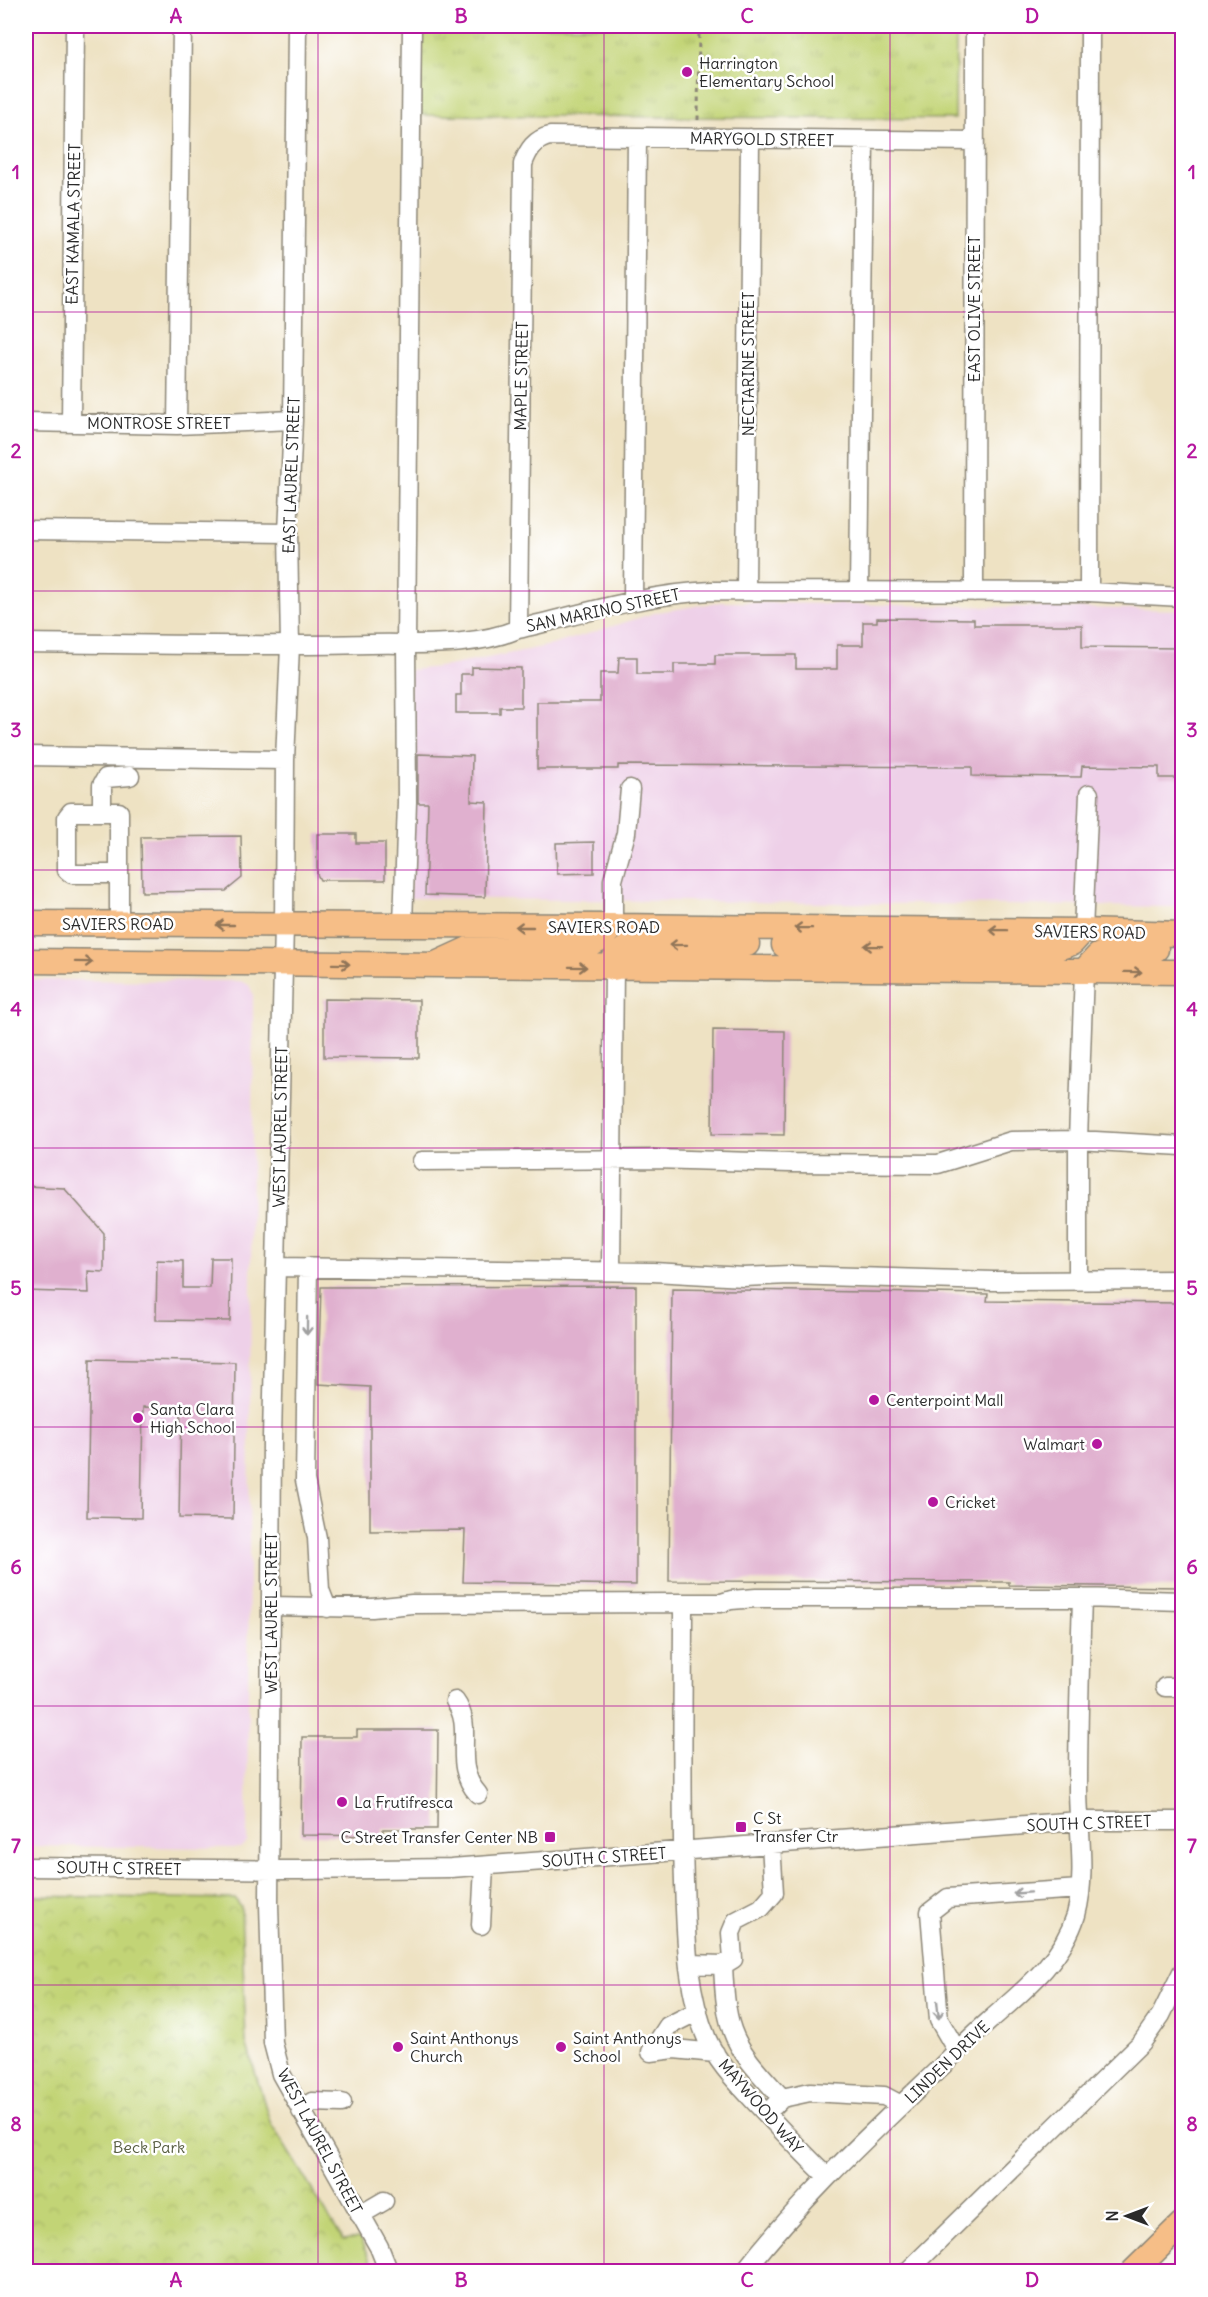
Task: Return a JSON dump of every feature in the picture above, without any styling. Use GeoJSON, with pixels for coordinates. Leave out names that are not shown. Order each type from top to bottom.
{"type":"FeatureCollection","features":[{"type":"Feature","properties":{"kind":"main road","name":"SAVIERS ROAD"},"geometry":{"type":"LineString","coordinates":[[26,923],[613,926],[1182,934]]}},
{"type":"Feature","properties":{"kind":"main road"},"geometry":{"type":"LineString","coordinates":[[433,966],[473,947],[571,948],[589,946],[601,939],[613,926]]}},
{"type":"Feature","properties":{"kind":"main road"},"geometry":{"type":"LineString","coordinates":[[614,968],[615,957],[625,949],[640,945],[892,946],[928,929]]}},
{"type":"Feature","properties":{"kind":"main road"},"geometry":{"type":"LineString","coordinates":[[880,970],[930,953],[1039,954],[1072,943],[1083,931]]}},
{"type":"Feature","properties":{"kind":"main road"},"geometry":{"type":"LineString","coordinates":[[1084,971],[1098,956],[1126,949],[1182,948]]}},
{"type":"Feature","properties":{"kind":"main road"},"geometry":{"type":"LineString","coordinates":[[26,961],[1182,972]]}},
{"type":"Feature","properties":{"kind":"main road"},"geometry":{"type":"LineString","coordinates":[[1133,2271],[1182,2224]]}},
{"type":"Feature","properties":{"kind":"street","name":"EAST KAMALA STREET"},"geometry":{"type":"LineString","coordinates":[[71,423],[75,26]]}},
{"type":"Feature","properties":{"kind":"street"},"geometry":{"type":"LineString","coordinates":[[177,425],[182,26]]}},
{"type":"Feature","properties":{"kind":"street","name":"EAST LAUREL STREET"},"geometry":{"type":"LineString","coordinates":[[284,925],[285,760],[290,646],[288,533],[293,420],[297,26]]}},
{"type":"Feature","properties":{"kind":"street"},"geometry":{"type":"LineString","coordinates":[[403,925],[407,802],[406,644],[412,26]]}},
{"type":"Feature","properties":{"kind":"street","name":"EAST OLIVE STREET"},"geometry":{"type":"LineString","coordinates":[[974,592],[975,26]]}},
{"type":"Feature","properties":{"kind":"street"},"geometry":{"type":"LineString","coordinates":[[1089,592],[1090,26]]}},
{"type":"Feature","properties":{"kind":"street","name":"MARYGOLD STREET"},"geometry":{"type":"LineString","coordinates":[[550,136],[974,141]]}},
{"type":"Feature","properties":{"kind":"street","name":"MAPLE STREET"},"geometry":{"type":"LineString","coordinates":[[518,629],[523,164],[527,152],[535,143],[550,136]]}},
{"type":"Feature","properties":{"kind":"street"},"geometry":{"type":"LineString","coordinates":[[633,600],[636,137]]}},
{"type":"Feature","properties":{"kind":"street","name":"NECTARINE STREET"},"geometry":{"type":"LineString","coordinates":[[746,591],[750,138]]}},
{"type":"Feature","properties":{"kind":"street"},"geometry":{"type":"LineString","coordinates":[[859,591],[864,140]]}},
{"type":"Feature","properties":{"kind":"street","name":"MONTROSE STREET"},"geometry":{"type":"LineString","coordinates":[[26,422],[177,425],[293,420]]}},
{"type":"Feature","properties":{"kind":"street"},"geometry":{"type":"LineString","coordinates":[[26,530],[288,533]]}},
{"type":"Feature","properties":{"kind":"street","name":"SAN MARINO STREET"},"geometry":{"type":"LineString","coordinates":[[26,643],[290,646],[454,642],[494,636],[633,600],[683,592],[1089,592],[1182,597]]}},
{"type":"Feature","properties":{"kind":"street"},"geometry":{"type":"LineString","coordinates":[[26,756],[285,760]]}},
{"type":"Feature","properties":{"kind":"street"},"geometry":{"type":"LineString","coordinates":[[102,812],[102,785],[106,778],[130,776]]}},
{"type":"Feature","properties":{"kind":"street"},"geometry":{"type":"LineString","coordinates":[[613,926],[613,880],[626,833],[630,789]]}},
{"type":"Feature","properties":{"kind":"street"},"geometry":{"type":"LineString","coordinates":[[1083,931],[1089,794]]}},
{"type":"Feature","properties":{"kind":"street"},"geometry":{"type":"LineString","coordinates":[[119,874],[72,874],[67,870],[67,817],[71,812],[119,812],[119,874],[119,924]]}},
{"type":"Feature","properties":{"kind":"street","name":"WEST LAUREL STREET"},"geometry":{"type":"LineString","coordinates":[[284,925],[272,1438],[269,1869],[273,2043],[281,2074],[379,2247],[389,2271]]}},
{"type":"Feature","properties":{"kind":"street"},"geometry":{"type":"LineString","coordinates":[[611,1271],[614,968]]}},
{"type":"Feature","properties":{"kind":"street"},"geometry":{"type":"LineString","coordinates":[[1078,1281],[1078,1140],[1084,971]]}},
{"type":"Feature","properties":{"kind":"street"},"geometry":{"type":"LineString","coordinates":[[422,1161],[612,1159],[938,1164],[1011,1141],[1078,1140],[1182,1146]]}},
{"type":"Feature","properties":{"kind":"street"},"geometry":{"type":"LineString","coordinates":[[277,1267],[611,1271],[744,1277],[789,1275],[993,1281],[1182,1281]]}},
{"type":"Feature","properties":{"kind":"street"},"geometry":{"type":"LineString","coordinates":[[308,1267],[305,1480],[317,1538],[320,1590],[327,1608]]}},
{"type":"Feature","properties":{"kind":"street"},"geometry":{"type":"LineString","coordinates":[[271,1606],[372,1608],[412,1604],[721,1603],[756,1598],[1082,1598],[1182,1601]]}},
{"type":"Feature","properties":{"kind":"street","name":"LINDEN DRIVE"},"geometry":{"type":"LineString","coordinates":[[744,2271],[775,2232],[826,2176],[1033,1982],[1054,1958],[1069,1934],[1076,1913],[1080,1889],[1078,1790],[1082,1598]]}},
{"type":"Feature","properties":{"kind":"street","name":"MAYWOOD WAY"},"geometry":{"type":"LineString","coordinates":[[683,1603],[683,1851],[686,1927],[698,2010],[708,2040],[730,2074],[826,2176]]}},
{"type":"Feature","properties":{"kind":"street"},"geometry":{"type":"LineString","coordinates":[[455,1701],[463,1714],[464,1768],[469,1783],[478,1794]]}},
{"type":"Feature","properties":{"kind":"street","name":"SOUTH C STREET"},"geometry":{"type":"LineString","coordinates":[[26,1867],[451,1868],[1079,1821],[1182,1821]]}},
{"type":"Feature","properties":{"kind":"street"},"geometry":{"type":"LineString","coordinates":[[690,1964],[723,1965],[733,1959],[731,1933],[736,1921],[761,1908],[774,1893],[771,1844]]}},
{"type":"Feature","properties":{"kind":"street"},"geometry":{"type":"LineString","coordinates":[[481,1925],[484,1866]]}},
{"type":"Feature","properties":{"kind":"street"},"geometry":{"type":"LineString","coordinates":[[957,2051],[939,2020],[930,1912],[948,1898],[1080,1889]]}},
{"type":"Feature","properties":{"kind":"street"},"geometry":{"type":"LineString","coordinates":[[723,1965],[724,1991],[732,2031],[750,2062],[782,2098]]}},
{"type":"Feature","properties":{"kind":"street"},"geometry":{"type":"LineString","coordinates":[[907,2271],[1142,2042],[1161,2015],[1182,1972]]}},
{"type":"Feature","properties":{"kind":"street"},"geometry":{"type":"LineString","coordinates":[[698,2010],[668,2026],[651,2052],[674,2049],[715,2053]]}},
{"type":"Feature","properties":{"kind":"street"},"geometry":{"type":"LineString","coordinates":[[766,2113],[782,2098],[810,2092],[884,2096],[901,2105]]}},
{"type":"Feature","properties":{"kind":"street"},"geometry":{"type":"LineString","coordinates":[[301,2111],[312,2102],[342,2103]]}},
{"type":"Feature","properties":{"kind":"street"},"geometry":{"type":"LineString","coordinates":[[360,2215],[384,2201]]}},
{"type":"Feature","properties":{"kind":"path"},"geometry":{"type":"LineString","coordinates":[[698,138],[699,26]]}},
{"type":"Feature","properties":{"kind":"shaded area"},"geometry":{"type":"Polygon","coordinates":[[[721,602],[1182,610],[1182,907],[410,898],[410,670],[448,666],[552,645],[658,612],[721,602]]]}},
{"type":"Feature","properties":{"kind":"shaded area","name":"Santa Clara High School"},"geometry":{"type":"Polygon","coordinates":[[[26,980],[240,981],[249,985],[253,994],[247,1843],[240,1848],[26,1846],[26,980]]]}},
{"type":"Feature","properties":{"kind":"green space","name":"Harrington Elementary School"},"geometry":{"type":"Polygon","coordinates":[[[419,26],[883,26],[883,30],[956,30],[955,119],[419,115],[419,26]]]}},
{"type":"Feature","properties":{"kind":"green space","name":"Beck Park"},"geometry":{"type":"Polygon","coordinates":[[[26,1896],[235,1899],[241,1907],[246,2042],[270,2122],[343,2240],[359,2238],[375,2271],[26,2271],[26,1896]]]}},
{"type":"Feature","properties":{"kind":"building"},"geometry":{"type":"Polygon","coordinates":[[[877,618],[974,619],[974,625],[1082,625],[1082,647],[1182,648],[1182,778],[1159,778],[1159,767],[1082,766],[1081,777],[972,776],[972,767],[618,765],[618,769],[537,769],[537,702],[600,702],[600,673],[618,673],[619,657],[637,657],[637,674],[674,674],[674,664],[715,664],[715,655],[796,655],[796,669],[837,669],[837,645],[863,645],[863,622],[877,622],[877,618]]]}},
{"type":"Feature","properties":{"kind":"building"},"geometry":{"type":"Polygon","coordinates":[[[472,667],[521,668],[521,707],[500,707],[500,713],[456,713],[456,695],[461,695],[461,674],[472,674],[472,667]]]}},
{"type":"Feature","properties":{"kind":"building"},"geometry":{"type":"Polygon","coordinates":[[[418,754],[472,756],[471,801],[487,802],[485,897],[425,895],[428,803],[418,803],[418,754]]]}},
{"type":"Feature","properties":{"kind":"building"},"geometry":{"type":"Polygon","coordinates":[[[317,834],[356,834],[356,843],[385,843],[385,880],[320,880],[317,874],[317,834]]]}},
{"type":"Feature","properties":{"kind":"building"},"geometry":{"type":"Polygon","coordinates":[[[241,836],[242,878],[226,891],[142,892],[141,837],[241,836]]]}},
{"type":"Feature","properties":{"kind":"building"},"geometry":{"type":"Polygon","coordinates":[[[594,842],[594,873],[557,874],[556,843],[594,842]]]}},
{"type":"Feature","properties":{"kind":"building"},"geometry":{"type":"Polygon","coordinates":[[[324,999],[419,1000],[419,1058],[324,1057],[324,999]]]}},
{"type":"Feature","properties":{"kind":"building"},"geometry":{"type":"Polygon","coordinates":[[[713,1030],[785,1031],[784,1135],[712,1134],[713,1030]]]}},
{"type":"Feature","properties":{"kind":"building"},"geometry":{"type":"Polygon","coordinates":[[[26,1186],[64,1188],[104,1233],[104,1272],[88,1271],[89,1293],[26,1291],[26,1186]]]}},
{"type":"Feature","properties":{"kind":"building"},"geometry":{"type":"Polygon","coordinates":[[[211,1258],[231,1258],[230,1321],[156,1320],[157,1260],[183,1261],[183,1288],[210,1288],[211,1258]]]}},
{"type":"Feature","properties":{"kind":"building"},"geometry":{"type":"Polygon","coordinates":[[[636,1286],[636,1585],[463,1582],[465,1530],[370,1531],[370,1387],[318,1384],[321,1287],[636,1286]]]}},
{"type":"Feature","properties":{"kind":"building"},"geometry":{"type":"Polygon","coordinates":[[[672,1289],[988,1294],[987,1301],[1182,1303],[1182,1587],[1009,1585],[1009,1582],[669,1581],[672,1289]]]}},
{"type":"Feature","properties":{"kind":"building"},"geometry":{"type":"Polygon","coordinates":[[[90,1359],[235,1362],[233,1519],[179,1518],[181,1408],[143,1407],[141,1518],[87,1517],[90,1359]]]}},
{"type":"Feature","properties":{"kind":"building"},"geometry":{"type":"Polygon","coordinates":[[[357,1730],[438,1730],[437,1829],[383,1829],[383,1836],[301,1835],[302,1737],[357,1737],[357,1730]]]}},
{"type":"Feature","properties":{"kind":"place","name":"Harrington Elementary School"},"geometry":{"type":"Point","coordinates":[687,72]}},
{"type":"Feature","properties":{"kind":"place","name":"Centerpoint Mall"},"geometry":{"type":"Point","coordinates":[874,1400]}},
{"type":"Feature","properties":{"kind":"place","name":"Santa Clara High School"},"geometry":{"type":"Point","coordinates":[138,1418]}},
{"type":"Feature","properties":{"kind":"place","name":"Walmart"},"geometry":{"type":"Point","coordinates":[1097,1444]}},
{"type":"Feature","properties":{"kind":"place","name":"Cricket"},"geometry":{"type":"Point","coordinates":[933,1502]}},
{"type":"Feature","properties":{"kind":"place","name":"La Frutifresca"},"geometry":{"type":"Point","coordinates":[342,1802]}},
{"type":"Feature","properties":{"kind":"place","name":"C St Transfer Ctr"},"geometry":{"type":"Point","coordinates":[741,1827]}},
{"type":"Feature","properties":{"kind":"place","name":"C Street Transfer Center NB"},"geometry":{"type":"Point","coordinates":[550,1837]}},
{"type":"Feature","properties":{"kind":"place","name":"Saint Anthonys Church"},"geometry":{"type":"Point","coordinates":[398,2047]}},
{"type":"Feature","properties":{"kind":"place","name":"Saint Anthonys School"},"geometry":{"type":"Point","coordinates":[561,2047]}}]}
